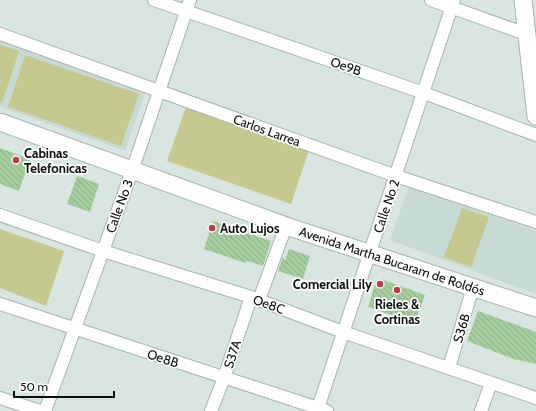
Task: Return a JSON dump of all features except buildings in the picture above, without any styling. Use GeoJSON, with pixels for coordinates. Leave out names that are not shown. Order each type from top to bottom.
{"type":"FeatureCollection","features":[{"type":"Feature","properties":{"kind":"street","name":"Oe9B"},"geometry":{"type":"LineString","coordinates":[[154,0],[189,6],[536,135]]}},
{"type":"Feature","properties":{"kind":"street"},"geometry":{"type":"LineString","coordinates":[[430,0],[452,4],[526,34]]}},
{"type":"Feature","properties":{"kind":"street"},"geometry":{"type":"LineString","coordinates":[[522,0],[536,116]]}},
{"type":"Feature","properties":{"kind":"street","name":"Calle No 2"},"geometry":{"type":"LineString","coordinates":[[321,410],[343,332],[424,93],[452,4]]}},
{"type":"Feature","properties":{"kind":"street","name":"Calle No 3"},"geometry":{"type":"LineString","coordinates":[[46,411],[74,328],[132,171],[158,92],[189,6]]}},
{"type":"Feature","properties":{"kind":"street","name":"Carlos Larrea"},"geometry":{"type":"LineString","coordinates":[[0,34],[158,92],[396,176],[536,222]]}},
{"type":"Feature","properties":{"kind":"street","name":"Avenida Martha Bucaram de Roldós"},"geometry":{"type":"LineString","coordinates":[[0,122],[286,226],[536,308]]}},
{"type":"Feature","properties":{"kind":"street","name":"Oe8C"},"geometry":{"type":"LineString","coordinates":[[0,215],[103,251],[255,299],[343,332],[536,398]]}},
{"type":"Feature","properties":{"kind":"street","name":"S37A"},"geometry":{"type":"LineString","coordinates":[[211,411],[255,299],[286,226]]}},
{"type":"Feature","properties":{"kind":"street","name":"S36B"},"geometry":{"type":"LineString","coordinates":[[449,368],[473,288]]}},
{"type":"Feature","properties":{"kind":"street","name":"Oe8B"},"geometry":{"type":"LineString","coordinates":[[0,304],[321,410]]}},
{"type":"Feature","properties":{"kind":"street"},"geometry":{"type":"LineString","coordinates":[[481,411],[491,383]]}},
{"type":"Feature","properties":{"kind":"street"},"geometry":{"type":"LineString","coordinates":[[0,398],[40,411]]}},
{"type":"Feature","properties":{"kind":"shaded area"},"geometry":{"type":"Polygon","coordinates":[[[0,42],[145,93],[125,151],[0,107],[0,42]]]}},
{"type":"Feature","properties":{"kind":"shaded area"},"geometry":{"type":"Polygon","coordinates":[[[409,186],[536,231],[536,294],[390,240],[409,186]]]}},
{"type":"Feature","properties":{"kind":"green space"},"geometry":{"type":"Polygon","coordinates":[[[0,45],[19,51],[2,103],[0,102],[0,45]]]}},
{"type":"Feature","properties":{"kind":"green space"},"geometry":{"type":"Polygon","coordinates":[[[25,55],[139,94],[121,146],[8,107],[25,55]]]}},
{"type":"Feature","properties":{"kind":"green space"},"geometry":{"type":"Polygon","coordinates":[[[186,107],[309,150],[291,204],[167,161],[186,107]]]}},
{"type":"Feature","properties":{"kind":"green space"},"geometry":{"type":"Polygon","coordinates":[[[462,208],[489,217],[471,267],[444,257],[462,208]]]}},
{"type":"Feature","properties":{"kind":"green space"},"geometry":{"type":"Polygon","coordinates":[[[0,229],[64,251],[46,306],[0,288],[0,229]]]}},
{"type":"Feature","properties":{"kind":"place","name":"Cabinas Telefonicas"},"geometry":{"type":"Point","coordinates":[16,160]}},
{"type":"Feature","properties":{"kind":"place","name":"Auto Lujos"},"geometry":{"type":"Point","coordinates":[212,228]}},
{"type":"Feature","properties":{"kind":"place","name":"Comercial Lily"},"geometry":{"type":"Point","coordinates":[380,284]}},
{"type":"Feature","properties":{"kind":"place","name":"Rieles & Cortinas"},"geometry":{"type":"Point","coordinates":[397,290]}}]}
